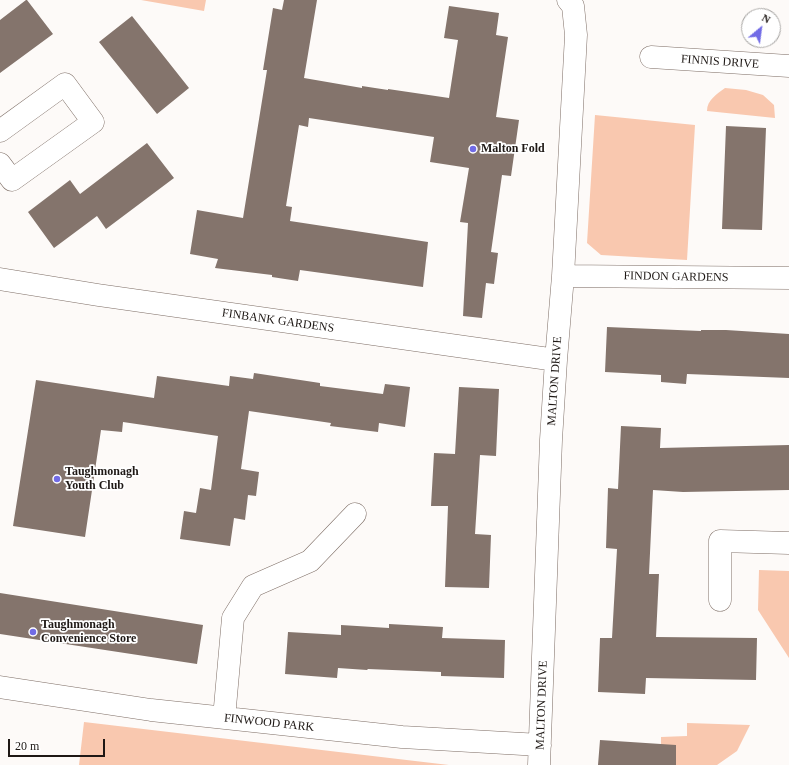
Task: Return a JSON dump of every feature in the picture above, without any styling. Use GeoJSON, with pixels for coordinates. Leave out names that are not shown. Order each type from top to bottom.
{"type":"FeatureCollection","features":[{"type":"Feature","properties":{"kind":"street","name":"MALTON DRIVE"},"geometry":{"type":"LineString","coordinates":[[540,755],[551,440],[563,276],[576,35],[573,6],[568,0]]}},
{"type":"Feature","properties":{"kind":"street","name":"FINNIS DRIVE"},"geometry":{"type":"LineString","coordinates":[[651,57],[789,66]]}},
{"type":"Feature","properties":{"kind":"street"},"geometry":{"type":"LineString","coordinates":[[0,131],[65,84],[94,122],[12,180],[0,164]]}},
{"type":"Feature","properties":{"kind":"street","name":"FINDON GARDENS"},"geometry":{"type":"LineString","coordinates":[[563,276],[789,278]]}},
{"type":"Feature","properties":{"kind":"street","name":"FINBANK GARDENS"},"geometry":{"type":"LineString","coordinates":[[0,279],[120,298],[556,360]]}},
{"type":"Feature","properties":{"kind":"street"},"geometry":{"type":"LineString","coordinates":[[224,718],[233,618],[253,586],[310,561],[355,514]]}},
{"type":"Feature","properties":{"kind":"street"},"geometry":{"type":"LineString","coordinates":[[720,600],[720,541],[789,543]]}},
{"type":"Feature","properties":{"kind":"street","name":"FINWOOD PARK"},"geometry":{"type":"LineString","coordinates":[[0,687],[151,710],[402,737],[540,755]]}},
{"type":"Feature","properties":{"kind":"shaded area"},"geometry":{"type":"Polygon","coordinates":[[[141,0],[206,0],[204,11],[141,0]]]}},
{"type":"Feature","properties":{"kind":"shaded area"},"geometry":{"type":"Polygon","coordinates":[[[725,88],[746,90],[763,95],[774,105],[775,118],[707,111],[707,107],[711,100],[725,88]]]}},
{"type":"Feature","properties":{"kind":"shaded area"},"geometry":{"type":"Polygon","coordinates":[[[595,115],[695,125],[687,260],[601,255],[587,243],[595,115]]]}},
{"type":"Feature","properties":{"kind":"shaded area"},"geometry":{"type":"Polygon","coordinates":[[[759,570],[789,571],[789,658],[758,610],[759,570]]]}},
{"type":"Feature","properties":{"kind":"shaded area"},"geometry":{"type":"Polygon","coordinates":[[[84,722],[449,765],[79,765],[84,722]]]}},
{"type":"Feature","properties":{"kind":"shaded area"},"geometry":{"type":"Polygon","coordinates":[[[687,723],[750,725],[737,751],[717,765],[661,765],[661,737],[687,736],[687,723]]]}},
{"type":"Feature","properties":{"kind":"building"},"geometry":{"type":"Polygon","coordinates":[[[26,0],[53,34],[0,73],[0,20],[26,0]]]}},
{"type":"Feature","properties":{"kind":"building","name":"Malton Fold"},"geometry":{"type":"Polygon","coordinates":[[[284,0],[317,0],[304,78],[362,88],[362,86],[449,98],[458,40],[444,38],[449,6],[499,13],[496,35],[508,37],[496,117],[519,120],[511,176],[502,175],[491,252],[498,253],[494,284],[486,283],[482,318],[463,316],[468,223],[460,222],[469,168],[430,162],[434,137],[309,118],[308,127],[299,125],[286,206],[292,207],[290,221],[428,242],[423,287],[300,270],[298,281],[272,277],[272,275],[215,268],[218,259],[190,254],[197,210],[243,218],[267,70],[263,70],[273,8],[282,10],[284,0]]]}},
{"type":"Feature","properties":{"kind":"building"},"geometry":{"type":"Polygon","coordinates":[[[132,16],[189,88],[157,114],[99,42],[132,16]]]}},
{"type":"Feature","properties":{"kind":"building"},"geometry":{"type":"Polygon","coordinates":[[[726,126],[766,128],[762,230],[722,229],[726,126]]]}},
{"type":"Feature","properties":{"kind":"building"},"geometry":{"type":"Polygon","coordinates":[[[147,143],[174,178],[106,229],[97,216],[54,248],[28,212],[70,180],[80,194],[147,143]]]}},
{"type":"Feature","properties":{"kind":"building"},"geometry":{"type":"Polygon","coordinates":[[[607,327],[701,331],[726,330],[789,334],[789,378],[687,374],[686,384],[661,382],[661,375],[605,372],[607,327]]]}},
{"type":"Feature","properties":{"kind":"building"},"geometry":{"type":"Polygon","coordinates":[[[254,373],[320,383],[320,386],[383,394],[385,384],[410,387],[405,427],[379,423],[378,432],[330,426],[331,423],[249,411],[241,469],[259,472],[256,496],[248,495],[245,520],[234,518],[230,546],[180,539],[184,511],[196,513],[200,488],[211,490],[218,436],[123,422],[122,432],[101,430],[85,537],[13,526],[36,380],[154,398],[157,376],[229,386],[230,376],[253,379],[254,373]]]}},
{"type":"Feature","properties":{"kind":"building"},"geometry":{"type":"Polygon","coordinates":[[[459,387],[499,389],[496,456],[480,455],[475,534],[491,535],[489,588],[445,587],[448,506],[431,506],[434,453],[455,454],[459,387]]]}},
{"type":"Feature","properties":{"kind":"building"},"geometry":{"type":"Polygon","coordinates":[[[621,426],[661,428],[660,448],[789,445],[789,490],[683,492],[653,490],[649,574],[659,574],[656,637],[757,638],[756,680],[646,678],[645,694],[598,692],[600,638],[612,638],[617,549],[606,548],[608,488],[618,489],[621,426]]]}},
{"type":"Feature","properties":{"kind":"building"},"geometry":{"type":"Polygon","coordinates":[[[0,593],[203,625],[197,664],[0,634],[0,593]]]}},
{"type":"Feature","properties":{"kind":"building"},"geometry":{"type":"Polygon","coordinates":[[[389,624],[443,627],[442,638],[505,640],[504,678],[441,676],[441,672],[338,668],[337,678],[285,674],[288,632],[341,635],[341,625],[389,628],[389,624]]]}},
{"type":"Feature","properties":{"kind":"building"},"geometry":{"type":"Polygon","coordinates":[[[600,740],[676,745],[676,765],[598,765],[600,740]]]}},
{"type":"Feature","properties":{"kind":"place","name":"Malton Fold"},"geometry":{"type":"Point","coordinates":[473,149]}},
{"type":"Feature","properties":{"kind":"place","name":"Taughmonagh Youth Club"},"geometry":{"type":"Point","coordinates":[57,479]}},
{"type":"Feature","properties":{"kind":"place","name":"Taughmonagh Convenience Store"},"geometry":{"type":"Point","coordinates":[33,632]}}]}
